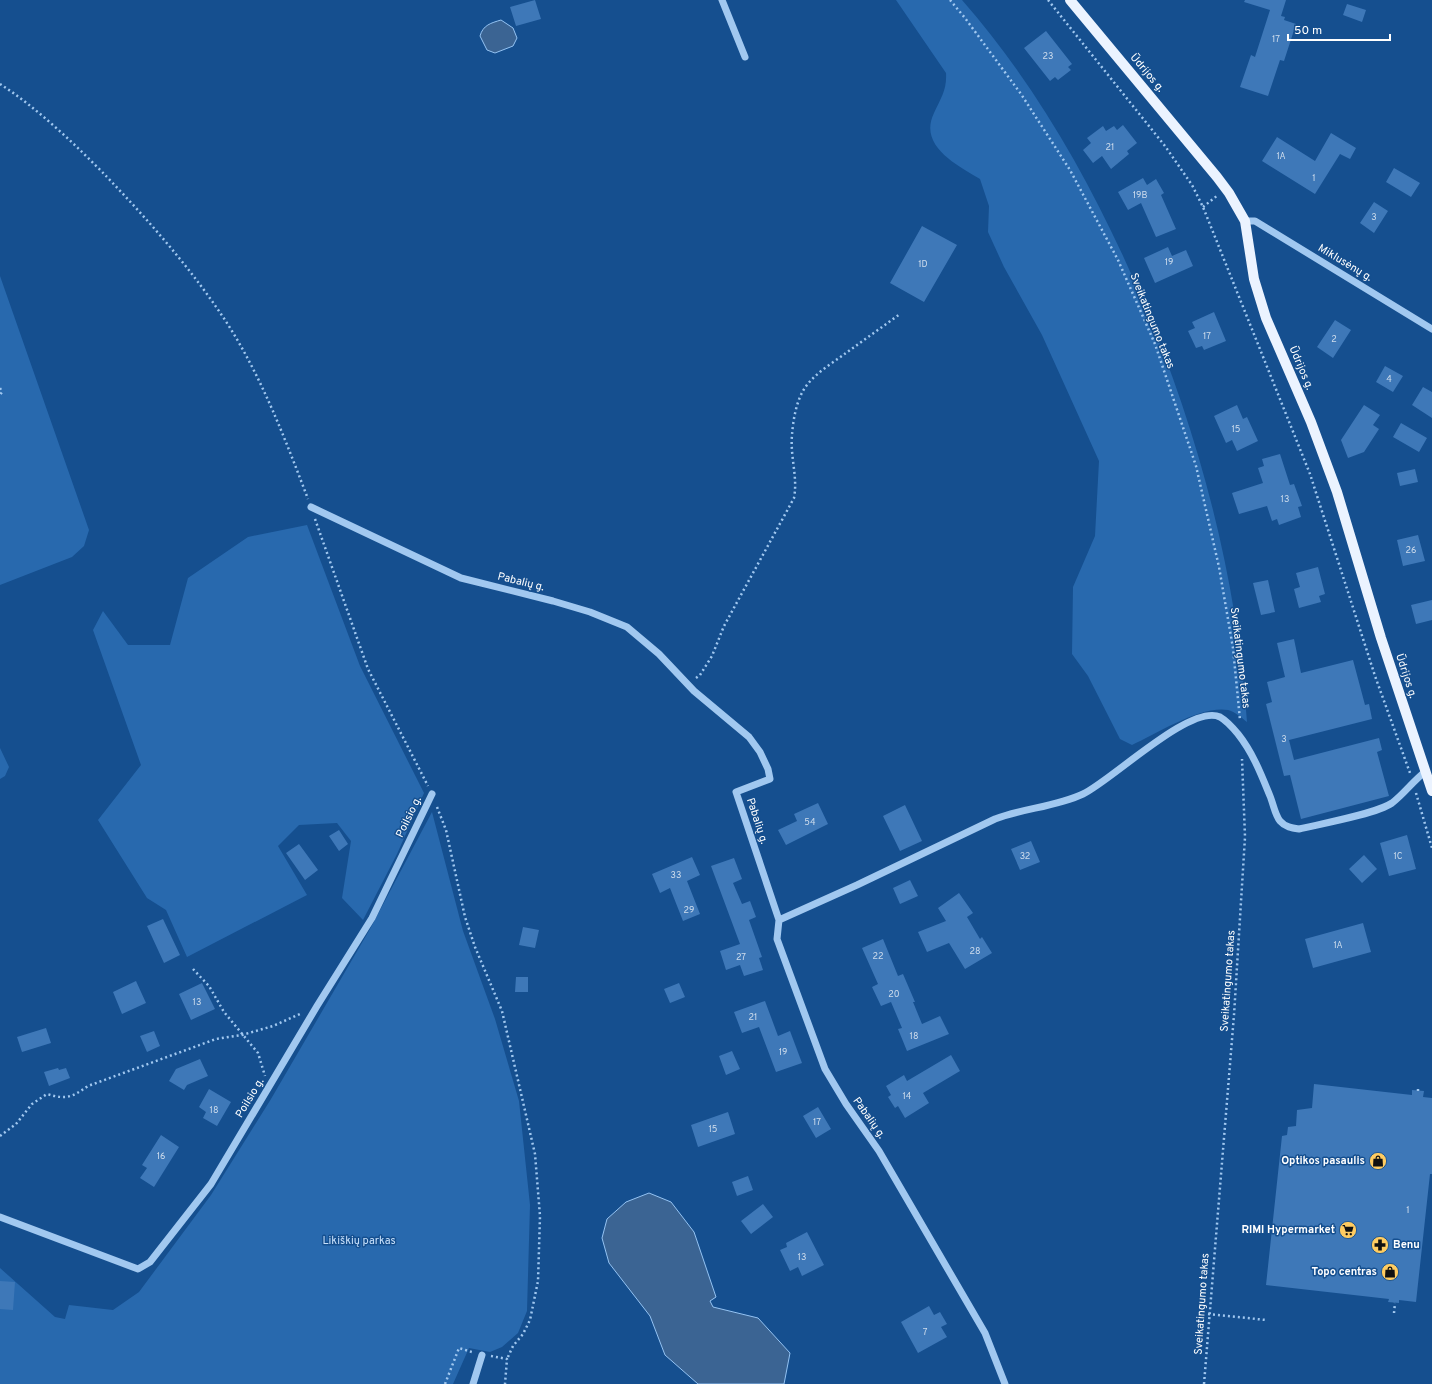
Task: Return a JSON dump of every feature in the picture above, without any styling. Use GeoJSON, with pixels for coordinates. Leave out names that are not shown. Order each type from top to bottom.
{"type":"FeatureCollection","features":[{"type":"Feature","properties":{"kind":"main road","name":"Ūdrijos g."},"geometry":{"type":"LineString","coordinates":[[1070,0],[1226,189],[1245,221],[1254,279],[1266,318],[1311,422],[1337,492],[1381,638],[1432,791]]}},
{"type":"Feature","properties":{"kind":"street"},"geometry":{"type":"LineString","coordinates":[[722,0],[745,57]]}},
{"type":"Feature","properties":{"kind":"street","name":"Miklusėnų g."},"geometry":{"type":"LineString","coordinates":[[1245,221],[1255,221],[1432,329]]}},
{"type":"Feature","properties":{"kind":"street","name":"Pabalių g."},"geometry":{"type":"LineString","coordinates":[[311,507],[461,578],[553,600],[590,612],[627,627],[659,654],[686,683],[749,737],[760,752],[768,769],[770,779],[736,792],[779,920],[777,939],[825,1069],[846,1104],[879,1151],[985,1333],[1005,1384]]}},
{"type":"Feature","properties":{"kind":"street"},"geometry":{"type":"LineString","coordinates":[[779,920],[857,885],[995,818],[1013,812],[1070,800],[1084,794],[1113,775],[1159,740],[1189,723],[1208,715],[1220,717],[1231,726],[1242,739],[1253,755],[1279,820],[1289,828],[1299,829],[1378,809],[1391,803],[1412,781],[1426,771]]}},
{"type":"Feature","properties":{"kind":"street","name":"Poilsio g."},"geometry":{"type":"LineString","coordinates":[[0,1217],[138,1269],[150,1262],[211,1184],[317,1006],[372,918],[432,794]]}},
{"type":"Feature","properties":{"kind":"street"},"geometry":{"type":"LineString","coordinates":[[474,1384],[482,1355]]}},
{"type":"Feature","properties":{"kind":"path","name":"Sveikatingumo takas"},"geometry":{"type":"LineString","coordinates":[[950,0],[1021,94],[1070,170],[1118,260],[1155,344],[1196,466],[1219,566],[1233,648],[1242,739],[1245,845],[1234,1015],[1208,1314],[1204,1384]]}},
{"type":"Feature","properties":{"kind":"path"},"geometry":{"type":"LineString","coordinates":[[1048,0],[1166,146],[1192,185],[1203,207],[1310,474],[1375,676],[1412,781],[1432,848]]}},
{"type":"Feature","properties":{"kind":"path"},"geometry":{"type":"LineString","coordinates":[[0,84],[35,111],[88,158],[134,206],[176,254],[221,314],[258,378],[286,442],[311,507],[368,669],[432,794],[446,830],[465,917],[502,1011],[535,1154],[540,1216],[538,1281],[530,1320],[523,1334],[512,1346],[507,1359]]}},
{"type":"Feature","properties":{"kind":"path"},"geometry":{"type":"LineString","coordinates":[[1203,207],[1226,189]]}},
{"type":"Feature","properties":{"kind":"path"},"geometry":{"type":"LineString","coordinates":[[686,683],[700,675],[712,656],[724,626],[794,498],[796,488],[792,459],[792,435],[796,412],[802,392],[809,382],[825,368],[900,314]]}},
{"type":"Feature","properties":{"kind":"path"},"geometry":{"type":"LineString","coordinates":[[0,388],[2,392],[0,395]]}},
{"type":"Feature","properties":{"kind":"path"},"geometry":{"type":"LineString","coordinates":[[193,969],[209,986],[224,1012],[258,1053],[264,1074],[265,1094]]}},
{"type":"Feature","properties":{"kind":"path"},"geometry":{"type":"LineString","coordinates":[[0,1136],[16,1124],[32,1104],[47,1094],[60,1098],[74,1096],[88,1086],[208,1042],[242,1035],[273,1026],[317,1006]]}},
{"type":"Feature","properties":{"kind":"path"},"geometry":{"type":"LineString","coordinates":[[1394,1312],[1395,1303]]}},
{"type":"Feature","properties":{"kind":"path"},"geometry":{"type":"LineString","coordinates":[[1208,1314],[1266,1320]]}},
{"type":"Feature","properties":{"kind":"green space"},"geometry":{"type":"Polygon","coordinates":[[[896,0],[962,0],[1017,69],[1064,143],[1106,221],[1143,301],[1163,352],[1198,455],[1212,507],[1234,613],[1242,667],[1247,722],[1235,713],[1228,710],[1206,712],[1180,721],[1132,745],[1120,739],[1088,676],[1072,654],[1073,587],[1095,536],[1099,461],[1042,335],[1004,267],[988,232],[989,206],[980,179],[951,161],[935,145],[931,135],[930,125],[944,89],[946,73],[896,0]]]}},
{"type":"Feature","properties":{"kind":"green space"},"geometry":{"type":"Polygon","coordinates":[[[0,276],[89,530],[84,546],[72,557],[0,585],[0,276]]]}},
{"type":"Feature","properties":{"kind":"green space"},"geometry":{"type":"Polygon","coordinates":[[[307,525],[360,666],[424,793],[397,854],[363,920],[342,898],[351,841],[337,823],[299,825],[278,846],[307,895],[187,957],[166,910],[147,898],[98,820],[141,765],[93,630],[103,611],[128,645],[170,645],[188,578],[248,537],[307,525]]]}},
{"type":"Feature","properties":{"kind":"green space"},"geometry":{"type":"Polygon","coordinates":[[[0,748],[9,767],[5,776],[0,779],[0,748]]]}},
{"type":"Feature","properties":{"kind":"green space","name":"Likiškių parkas"},"geometry":{"type":"Polygon","coordinates":[[[432,812],[463,931],[495,1019],[519,1101],[530,1205],[527,1311],[518,1333],[502,1347],[490,1352],[469,1348],[453,1384],[0,1384],[0,1268],[55,1317],[65,1319],[69,1305],[113,1310],[139,1292],[211,1195],[271,1099],[370,929],[432,812]]]}},
{"type":"Feature","properties":{"kind":"shaded area"},"geometry":{"type":"Polygon","coordinates":[[[501,20],[513,28],[517,38],[513,46],[495,53],[487,50],[480,36],[485,27],[491,23],[501,20]]]}},
{"type":"Feature","properties":{"kind":"shaded area"},"geometry":{"type":"Polygon","coordinates":[[[649,1193],[671,1202],[694,1232],[716,1297],[710,1301],[713,1307],[758,1318],[790,1353],[784,1384],[698,1384],[665,1355],[650,1316],[609,1263],[602,1238],[607,1219],[626,1202],[649,1193]]]}},
{"type":"Feature","properties":{"kind":"building"},"geometry":{"type":"Polygon","coordinates":[[[535,0],[541,19],[516,26],[510,7],[535,0]]]}},
{"type":"Feature","properties":{"kind":"building"},"geometry":{"type":"Polygon","coordinates":[[[1245,0],[1286,0],[1281,16],[1285,17],[1284,20],[1296,24],[1284,61],[1280,60],[1268,96],[1240,87],[1251,55],[1255,57],[1270,10],[1244,2],[1245,0]]]}},
{"type":"Feature","properties":{"kind":"building"},"geometry":{"type":"Polygon","coordinates":[[[1347,4],[1366,10],[1362,22],[1343,15],[1347,4]]]}},
{"type":"Feature","properties":{"kind":"building"},"geometry":{"type":"Polygon","coordinates":[[[1046,31],[1072,64],[1068,67],[1071,70],[1058,80],[1055,77],[1050,81],[1024,48],[1046,31]]]}},
{"type":"Feature","properties":{"kind":"building"},"geometry":{"type":"Polygon","coordinates":[[[1123,125],[1137,143],[1127,151],[1129,154],[1111,169],[1102,156],[1093,163],[1083,150],[1091,143],[1087,138],[1103,126],[1106,131],[1114,126],[1117,130],[1123,125]]]}},
{"type":"Feature","properties":{"kind":"building"},"geometry":{"type":"Polygon","coordinates":[[[1331,133],[1356,148],[1350,159],[1340,154],[1315,194],[1262,161],[1277,137],[1315,161],[1331,133]]]}},
{"type":"Feature","properties":{"kind":"building"},"geometry":{"type":"Polygon","coordinates":[[[1394,168],[1420,183],[1411,197],[1386,182],[1394,168]]]}},
{"type":"Feature","properties":{"kind":"building"},"geometry":{"type":"Polygon","coordinates":[[[1143,178],[1147,185],[1156,179],[1164,193],[1161,195],[1176,229],[1156,237],[1141,203],[1128,210],[1118,192],[1143,178]]]}},
{"type":"Feature","properties":{"kind":"building"},"geometry":{"type":"Polygon","coordinates":[[[1374,202],[1388,211],[1374,233],[1360,223],[1374,202]]]}},
{"type":"Feature","properties":{"kind":"building"},"geometry":{"type":"Polygon","coordinates":[[[922,226],[957,245],[924,302],[890,283],[922,226]]]}},
{"type":"Feature","properties":{"kind":"building"},"geometry":{"type":"Polygon","coordinates":[[[1168,247],[1172,256],[1186,250],[1193,266],[1155,283],[1144,258],[1168,247]]]}},
{"type":"Feature","properties":{"kind":"building"},"geometry":{"type":"Polygon","coordinates":[[[1214,312],[1226,341],[1204,350],[1202,346],[1196,348],[1188,331],[1195,328],[1192,322],[1214,312]]]}},
{"type":"Feature","properties":{"kind":"building"},"geometry":{"type":"Polygon","coordinates":[[[1335,320],[1351,330],[1333,358],[1317,347],[1335,320]]]}},
{"type":"Feature","properties":{"kind":"building"},"geometry":{"type":"Polygon","coordinates":[[[1385,366],[1403,376],[1393,392],[1376,382],[1385,366]]]}},
{"type":"Feature","properties":{"kind":"building"},"geometry":{"type":"Polygon","coordinates":[[[1423,387],[1432,392],[1432,418],[1412,405],[1423,387]]]}},
{"type":"Feature","properties":{"kind":"building"},"geometry":{"type":"Polygon","coordinates":[[[1237,405],[1243,419],[1247,417],[1258,441],[1237,451],[1232,440],[1226,443],[1214,416],[1237,405]]]}},
{"type":"Feature","properties":{"kind":"building"},"geometry":{"type":"Polygon","coordinates":[[[1364,405],[1380,415],[1373,425],[1379,429],[1364,452],[1348,458],[1341,440],[1364,405]]]}},
{"type":"Feature","properties":{"kind":"building"},"geometry":{"type":"Polygon","coordinates":[[[1401,423],[1427,438],[1419,452],[1393,437],[1401,423]]]}},
{"type":"Feature","properties":{"kind":"building"},"geometry":{"type":"Polygon","coordinates":[[[1280,454],[1290,485],[1294,484],[1302,506],[1298,507],[1301,517],[1279,525],[1277,519],[1272,521],[1267,506],[1239,514],[1232,493],[1263,483],[1258,468],[1264,466],[1262,459],[1280,454]]]}},
{"type":"Feature","properties":{"kind":"building"},"geometry":{"type":"Polygon","coordinates":[[[1415,469],[1418,482],[1400,486],[1397,473],[1415,469]]]}},
{"type":"Feature","properties":{"kind":"building"},"geometry":{"type":"Polygon","coordinates":[[[1418,535],[1425,561],[1403,566],[1397,540],[1418,535]]]}},
{"type":"Feature","properties":{"kind":"building"},"geometry":{"type":"Polygon","coordinates":[[[1318,567],[1325,594],[1319,596],[1321,602],[1299,608],[1294,589],[1300,587],[1296,573],[1318,567]]]}},
{"type":"Feature","properties":{"kind":"building"},"geometry":{"type":"Polygon","coordinates":[[[1268,580],[1275,612],[1261,615],[1253,583],[1268,580]]]}},
{"type":"Feature","properties":{"kind":"building"},"geometry":{"type":"Polygon","coordinates":[[[1432,600],[1432,620],[1416,624],[1411,605],[1432,600]]]}},
{"type":"Feature","properties":{"kind":"building"},"geometry":{"type":"Polygon","coordinates":[[[1294,639],[1301,673],[1353,660],[1365,705],[1369,704],[1372,719],[1289,740],[1294,760],[1379,738],[1382,750],[1377,752],[1389,796],[1301,819],[1290,775],[1284,776],[1266,704],[1272,702],[1267,682],[1285,677],[1277,643],[1294,639]]]}},
{"type":"Feature","properties":{"kind":"building"},"geometry":{"type":"Polygon","coordinates":[[[818,803],[828,824],[786,845],[778,830],[797,821],[794,814],[818,803]]]}},
{"type":"Feature","properties":{"kind":"building"},"geometry":{"type":"Polygon","coordinates":[[[905,805],[922,841],[900,851],[883,816],[905,805]]]}},
{"type":"Feature","properties":{"kind":"building"},"geometry":{"type":"Polygon","coordinates":[[[339,830],[348,844],[339,851],[329,836],[339,830]]]}},
{"type":"Feature","properties":{"kind":"building"},"geometry":{"type":"Polygon","coordinates":[[[1407,835],[1416,869],[1389,876],[1380,843],[1407,835]]]}},
{"type":"Feature","properties":{"kind":"building"},"geometry":{"type":"Polygon","coordinates":[[[1031,841],[1040,862],[1020,870],[1011,849],[1031,841]]]}},
{"type":"Feature","properties":{"kind":"building"},"geometry":{"type":"Polygon","coordinates":[[[299,844],[318,870],[305,880],[286,853],[299,844]]]}},
{"type":"Feature","properties":{"kind":"building"},"geometry":{"type":"Polygon","coordinates":[[[1364,855],[1377,869],[1362,883],[1349,869],[1364,855]]]}},
{"type":"Feature","properties":{"kind":"building"},"geometry":{"type":"Polygon","coordinates":[[[692,857],[700,875],[687,881],[700,914],[683,921],[670,888],[660,893],[652,874],[692,857]]]}},
{"type":"Feature","properties":{"kind":"building"},"geometry":{"type":"Polygon","coordinates":[[[734,858],[742,879],[733,883],[742,904],[750,901],[756,917],[749,920],[762,957],[759,958],[763,970],[744,976],[740,965],[726,970],[720,951],[740,944],[711,866],[734,858]]]}},
{"type":"Feature","properties":{"kind":"building"},"geometry":{"type":"Polygon","coordinates":[[[910,880],[918,896],[900,904],[893,888],[910,880]]]}},
{"type":"Feature","properties":{"kind":"building"},"geometry":{"type":"Polygon","coordinates":[[[959,893],[973,913],[967,917],[980,939],[982,937],[992,953],[965,969],[949,943],[927,952],[918,932],[946,921],[938,908],[959,893]]]}},
{"type":"Feature","properties":{"kind":"building"},"geometry":{"type":"Polygon","coordinates":[[[163,919],[180,955],[164,963],[147,926],[163,919]]]}},
{"type":"Feature","properties":{"kind":"building"},"geometry":{"type":"Polygon","coordinates":[[[1363,923],[1371,952],[1313,968],[1305,939],[1363,923]]]}},
{"type":"Feature","properties":{"kind":"building"},"geometry":{"type":"Polygon","coordinates":[[[523,927],[539,930],[535,948],[519,945],[523,927]]]}},
{"type":"Feature","properties":{"kind":"building"},"geometry":{"type":"Polygon","coordinates":[[[883,939],[898,976],[903,974],[915,1002],[913,1002],[922,1024],[940,1016],[949,1034],[907,1051],[898,1029],[902,1028],[891,1002],[881,1006],[872,987],[878,984],[862,948],[883,939]]]}},
{"type":"Feature","properties":{"kind":"building"},"geometry":{"type":"Polygon","coordinates":[[[516,977],[528,977],[528,992],[515,992],[516,977]]]}},
{"type":"Feature","properties":{"kind":"building"},"geometry":{"type":"Polygon","coordinates":[[[136,981],[146,1003],[122,1014],[113,992],[136,981]]]}},
{"type":"Feature","properties":{"kind":"building"},"geometry":{"type":"Polygon","coordinates":[[[202,983],[215,1009],[191,1020],[179,994],[202,983]]]}},
{"type":"Feature","properties":{"kind":"building"},"geometry":{"type":"Polygon","coordinates":[[[679,983],[685,997],[670,1003],[664,989],[679,983]]]}},
{"type":"Feature","properties":{"kind":"building"},"geometry":{"type":"Polygon","coordinates":[[[765,1001],[778,1036],[790,1031],[802,1063],[776,1072],[759,1027],[742,1033],[734,1012],[765,1001]]]}},
{"type":"Feature","properties":{"kind":"building"},"geometry":{"type":"Polygon","coordinates":[[[46,1028],[51,1043],[22,1052],[17,1037],[46,1028]]]}},
{"type":"Feature","properties":{"kind":"building"},"geometry":{"type":"Polygon","coordinates":[[[154,1031],[160,1046],[147,1052],[140,1036],[154,1031]]]}},
{"type":"Feature","properties":{"kind":"building"},"geometry":{"type":"Polygon","coordinates":[[[732,1051],[740,1069],[726,1075],[719,1056],[732,1051]]]}},
{"type":"Feature","properties":{"kind":"building"},"geometry":{"type":"Polygon","coordinates":[[[951,1055],[960,1071],[923,1093],[929,1103],[905,1118],[898,1106],[895,1108],[888,1097],[891,1095],[886,1086],[904,1075],[907,1081],[951,1055]]]}},
{"type":"Feature","properties":{"kind":"building"},"geometry":{"type":"Polygon","coordinates":[[[200,1059],[208,1076],[187,1085],[184,1090],[169,1081],[176,1069],[200,1059]]]}},
{"type":"Feature","properties":{"kind":"building"},"geometry":{"type":"Polygon","coordinates":[[[58,1068],[59,1070],[66,1068],[70,1078],[49,1086],[44,1072],[58,1068]]]}},
{"type":"Feature","properties":{"kind":"building","name":"RIMI Hypermarket"},"geometry":{"type":"Polygon","coordinates":[[[1314,1084],[1412,1095],[1412,1090],[1424,1091],[1423,1097],[1432,1098],[1432,1174],[1430,1174],[1416,1302],[1399,1300],[1399,1303],[1388,1302],[1389,1299],[1266,1285],[1282,1136],[1287,1135],[1288,1127],[1296,1126],[1297,1110],[1312,1108],[1314,1084]]]}},
{"type":"Feature","properties":{"kind":"building"},"geometry":{"type":"Polygon","coordinates":[[[209,1089],[231,1102],[217,1126],[203,1118],[206,1112],[199,1107],[209,1089]]]}},
{"type":"Feature","properties":{"kind":"building"},"geometry":{"type":"Polygon","coordinates":[[[818,1107],[831,1129],[816,1138],[803,1116],[818,1107]]]}},
{"type":"Feature","properties":{"kind":"building"},"geometry":{"type":"Polygon","coordinates":[[[728,1112],[735,1134],[698,1147],[691,1125],[728,1112]]]}},
{"type":"Feature","properties":{"kind":"building"},"geometry":{"type":"Polygon","coordinates":[[[161,1135],[179,1147],[154,1187],[140,1178],[147,1168],[142,1165],[161,1135]]]}},
{"type":"Feature","properties":{"kind":"building"},"geometry":{"type":"Polygon","coordinates":[[[748,1176],[753,1190],[737,1196],[732,1182],[748,1176]]]}},
{"type":"Feature","properties":{"kind":"building"},"geometry":{"type":"Polygon","coordinates":[[[763,1204],[773,1217],[751,1234],[741,1221],[763,1204]]]}},
{"type":"Feature","properties":{"kind":"building"},"geometry":{"type":"Polygon","coordinates":[[[807,1232],[824,1265],[802,1276],[798,1267],[790,1271],[780,1250],[787,1247],[786,1243],[807,1232]]]}},
{"type":"Feature","properties":{"kind":"building"},"geometry":{"type":"Polygon","coordinates":[[[0,1281],[15,1282],[13,1310],[0,1309],[0,1281]]]}},
{"type":"Feature","properties":{"kind":"building"},"geometry":{"type":"Polygon","coordinates":[[[929,1306],[934,1315],[940,1312],[947,1324],[941,1327],[947,1337],[918,1353],[901,1322],[929,1306]]]}},
{"type":"Feature","properties":{"kind":"place","name":"Optikos pasaulis"},"geometry":{"type":"Point","coordinates":[1378,1161]}},
{"type":"Feature","properties":{"kind":"place","name":"RIMI Hypermarket"},"geometry":{"type":"Point","coordinates":[1348,1230]}},
{"type":"Feature","properties":{"kind":"place","name":"Benu"},"geometry":{"type":"Point","coordinates":[1380,1245]}},
{"type":"Feature","properties":{"kind":"place","name":"Topo centras"},"geometry":{"type":"Point","coordinates":[1390,1272]}}]}
